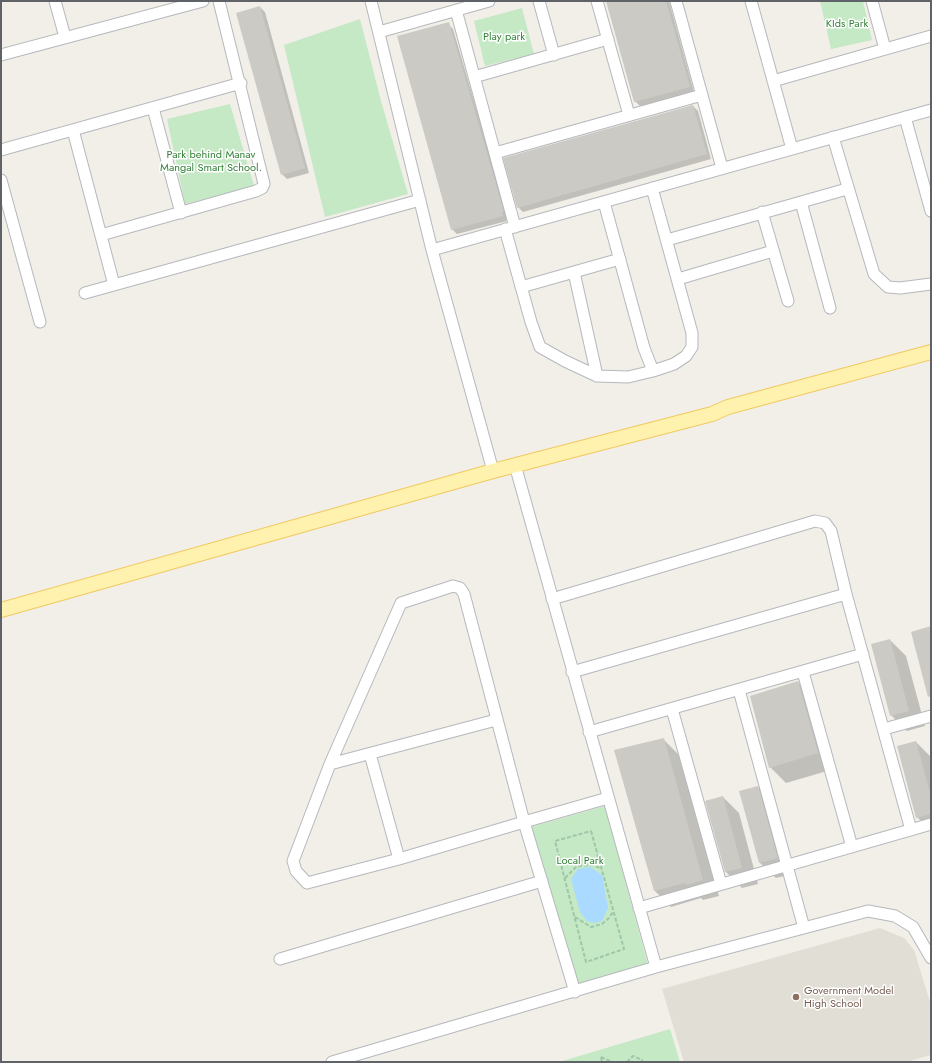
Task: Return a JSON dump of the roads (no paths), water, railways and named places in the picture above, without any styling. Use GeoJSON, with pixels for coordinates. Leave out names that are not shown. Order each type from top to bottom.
{"type":"FeatureCollection","features":[{"type":"Feature","properties":{"kind":"main road"},"geometry":{"type":"LineString","coordinates":[[1,610],[493,471],[712,414],[728,407],[931,352]]}},
{"type":"Feature","properties":{"kind":"street"},"geometry":{"type":"LineString","coordinates":[[55,1],[65,37]]}},
{"type":"Feature","properties":{"kind":"street"},"geometry":{"type":"LineString","coordinates":[[1,55],[203,1]]}},
{"type":"Feature","properties":{"kind":"street"},"geometry":{"type":"LineString","coordinates":[[101,235],[181,213],[262,188],[264,184],[241,83],[219,1]]}},
{"type":"Feature","properties":{"kind":"street"},"geometry":{"type":"LineString","coordinates":[[371,1],[432,250],[493,471]]}},
{"type":"Feature","properties":{"kind":"street"},"geometry":{"type":"LineString","coordinates":[[379,32],[489,1]]}},
{"type":"Feature","properties":{"kind":"street"},"geometry":{"type":"LineString","coordinates":[[539,1],[554,54]]}},
{"type":"Feature","properties":{"kind":"street"},"geometry":{"type":"LineString","coordinates":[[597,1],[629,115]]}},
{"type":"Feature","properties":{"kind":"street"},"geometry":{"type":"LineString","coordinates":[[676,1],[722,168]]}},
{"type":"Feature","properties":{"kind":"street"},"geometry":{"type":"LineString","coordinates":[[752,1],[792,149]]}},
{"type":"Feature","properties":{"kind":"street"},"geometry":{"type":"LineString","coordinates":[[872,1],[885,49]]}},
{"type":"Feature","properties":{"kind":"street"},"geometry":{"type":"LineString","coordinates":[[456,10],[495,153],[521,287],[540,347],[597,376],[628,377],[653,371],[674,364],[686,356],[692,347],[692,333],[652,188]]}},
{"type":"Feature","properties":{"kind":"street"},"geometry":{"type":"LineString","coordinates":[[773,81],[931,36]]}},
{"type":"Feature","properties":{"kind":"street"},"geometry":{"type":"LineString","coordinates":[[474,77],[608,39]]}},
{"type":"Feature","properties":{"kind":"street"},"geometry":{"type":"LineString","coordinates":[[1,150],[241,83]]}},
{"type":"Feature","properties":{"kind":"street"},"geometry":{"type":"LineString","coordinates":[[495,153],[702,95]]}},
{"type":"Feature","properties":{"kind":"street"},"geometry":{"type":"LineString","coordinates":[[153,108],[181,213]]}},
{"type":"Feature","properties":{"kind":"street"},"geometry":{"type":"LineString","coordinates":[[432,250],[931,110]]}},
{"type":"Feature","properties":{"kind":"street"},"geometry":{"type":"LineString","coordinates":[[905,117],[928,191],[931,212]]}},
{"type":"Feature","properties":{"kind":"street"},"geometry":{"type":"LineString","coordinates":[[72,130],[114,284]]}},
{"type":"Feature","properties":{"kind":"street"},"geometry":{"type":"LineString","coordinates":[[833,137],[847,189],[874,274],[888,287],[900,288],[931,284]]}},
{"type":"Feature","properties":{"kind":"street"},"geometry":{"type":"LineString","coordinates":[[1,180],[40,322]]}},
{"type":"Feature","properties":{"kind":"street"},"geometry":{"type":"LineString","coordinates":[[667,240],[847,189]]}},
{"type":"Feature","properties":{"kind":"street"},"geometry":{"type":"LineString","coordinates":[[85,292],[420,200]]}},
{"type":"Feature","properties":{"kind":"street"},"geometry":{"type":"LineString","coordinates":[[604,202],[644,348],[653,371]]}},
{"type":"Feature","properties":{"kind":"street"},"geometry":{"type":"LineString","coordinates":[[800,202],[830,308]]}},
{"type":"Feature","properties":{"kind":"street"},"geometry":{"type":"LineString","coordinates":[[762,212],[788,301]]}},
{"type":"Feature","properties":{"kind":"street"},"geometry":{"type":"LineString","coordinates":[[678,279],[773,252]]}},
{"type":"Feature","properties":{"kind":"street"},"geometry":{"type":"LineString","coordinates":[[521,287],[620,260]]}},
{"type":"Feature","properties":{"kind":"street"},"geometry":{"type":"LineString","coordinates":[[574,272],[597,376]]}},
{"type":"Feature","properties":{"kind":"street"},"geometry":{"type":"LineString","coordinates":[[515,465],[656,968]]}},
{"type":"Feature","properties":{"kind":"street"},"geometry":{"type":"LineString","coordinates":[[552,599],[815,521],[825,523],[831,531],[846,594],[911,830]]}},
{"type":"Feature","properties":{"kind":"street"},"geometry":{"type":"LineString","coordinates":[[575,992],[524,822],[464,594],[460,588],[453,586],[401,603],[330,764],[293,861],[296,871],[308,883],[399,859],[524,822],[608,798]]}},
{"type":"Feature","properties":{"kind":"street"},"geometry":{"type":"LineString","coordinates":[[572,672],[846,594]]}},
{"type":"Feature","properties":{"kind":"street"},"geometry":{"type":"LineString","coordinates":[[589,732],[863,654]]}},
{"type":"Feature","properties":{"kind":"street"},"geometry":{"type":"LineString","coordinates":[[803,672],[852,847]]}},
{"type":"Feature","properties":{"kind":"street"},"geometry":{"type":"LineString","coordinates":[[739,690],[804,928]]}},
{"type":"Feature","properties":{"kind":"street"},"geometry":{"type":"LineString","coordinates":[[672,709],[721,884]]}},
{"type":"Feature","properties":{"kind":"street"},"geometry":{"type":"LineString","coordinates":[[884,729],[931,716]]}},
{"type":"Feature","properties":{"kind":"street"},"geometry":{"type":"LineString","coordinates":[[330,764],[496,720]]}},
{"type":"Feature","properties":{"kind":"street"},"geometry":{"type":"LineString","coordinates":[[370,754],[399,859]]}},
{"type":"Feature","properties":{"kind":"street"},"geometry":{"type":"LineString","coordinates":[[639,908],[931,824]]}},
{"type":"Feature","properties":{"kind":"street"},"geometry":{"type":"LineString","coordinates":[[280,959],[542,881]]}},
{"type":"Feature","properties":{"kind":"street"},"geometry":{"type":"LineString","coordinates":[[332,1062],[656,968],[868,911],[895,916],[913,927],[931,958]]}},
{"type":"Feature","properties":{"kind":"water"},"geometry":{"type":"Polygon","coordinates":[[[590,867],[602,875],[608,908],[602,921],[594,923],[587,921],[580,912],[571,879],[578,869],[590,867]]]}},
{"type":"Feature","properties":{"kind":"place","name":"Government Model High School"},"geometry":{"type":"Point","coordinates":[796,997]}},
{"type":"Feature","properties":{"kind":"park label","name":"KIds Park"},"geometry":{"type":"Point","coordinates":[847,24]}},
{"type":"Feature","properties":{"kind":"park label","name":"Play park"},"geometry":{"type":"Point","coordinates":[504,37]}},
{"type":"Feature","properties":{"kind":"park label","name":"Park behind Manav Mangal Smart School."},"geometry":{"type":"Point","coordinates":[211,161]}},
{"type":"Feature","properties":{"kind":"park label","name":"Local Park"},"geometry":{"type":"Point","coordinates":[580,861]}}]}
